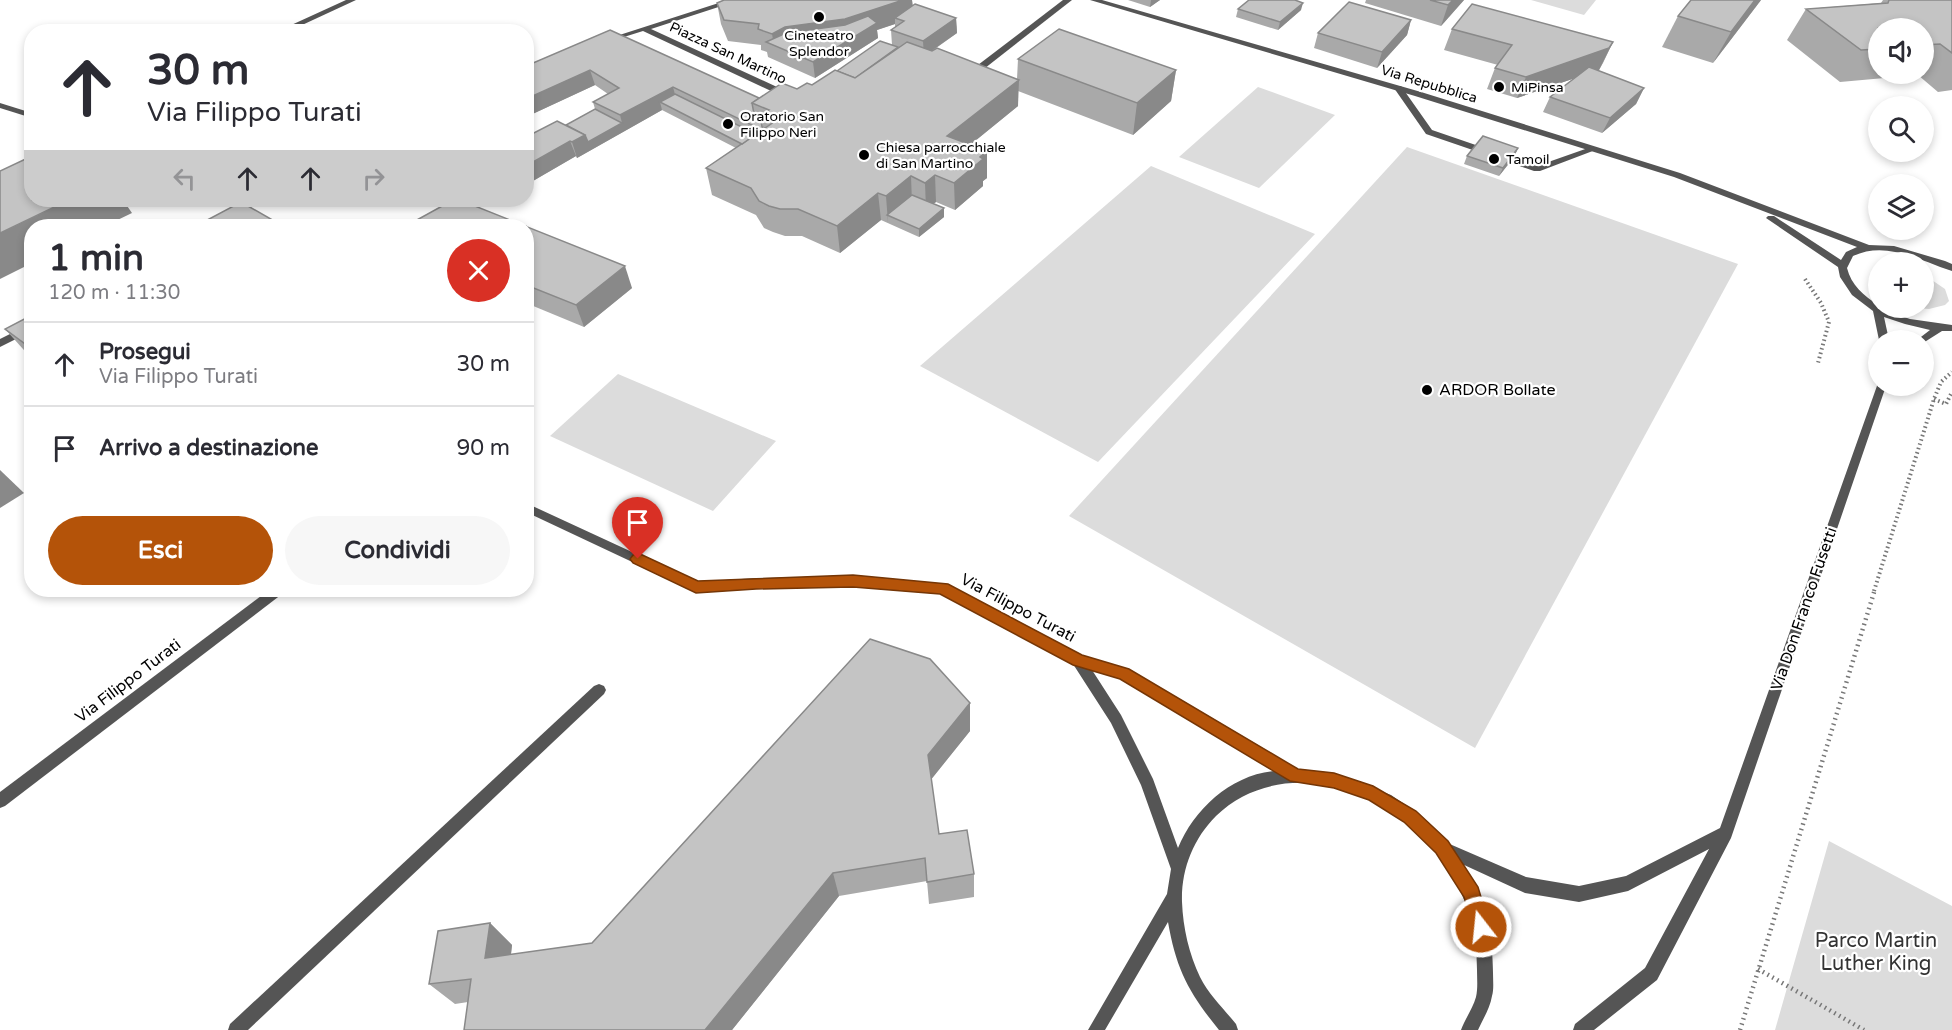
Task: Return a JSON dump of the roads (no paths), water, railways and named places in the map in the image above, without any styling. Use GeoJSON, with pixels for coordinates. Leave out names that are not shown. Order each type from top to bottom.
{"type":"FeatureCollection","features":[{"type":"Feature","properties":{"kind":"street"},"geometry":{"type":"LineString","coordinates":[[297,24],[352,0]]}},
{"type":"Feature","properties":{"kind":"street"},"geometry":{"type":"LineString","coordinates":[[600,43],[736,0]]}},
{"type":"Feature","properties":{"kind":"street"},"geometry":{"type":"LineString","coordinates":[[977,70],[1068,0]]}},
{"type":"Feature","properties":{"kind":"street","name":"Via Repubblica"},"geometry":{"type":"LineString","coordinates":[[1095,0],[1398,88],[1594,149],[1677,175],[1753,206],[1869,248],[1909,251],[1952,268]]}},
{"type":"Feature","properties":{"kind":"street","name":"Piazza San Martino"},"geometry":{"type":"LineString","coordinates":[[644,29],[801,101]]}},
{"type":"Feature","properties":{"kind":"street"},"geometry":{"type":"LineString","coordinates":[[1398,88],[1429,132],[1537,169],[1594,149]]}},
{"type":"Feature","properties":{"kind":"street"},"geometry":{"type":"LineString","coordinates":[[0,105],[24,113]]}},
{"type":"Feature","properties":{"kind":"street","name":"Via Repubblica"},"geometry":{"type":"LineString","coordinates":[[1753,206],[1842,265]]}},
{"type":"Feature","properties":{"kind":"street"},"geometry":{"type":"LineString","coordinates":[[227,219],[246,207]]}},
{"type":"Feature","properties":{"kind":"street"},"geometry":{"type":"LineString","coordinates":[[1868,301],[1850,286],[1843,275],[1842,265],[1847,257],[1856,251],[1869,248]]}},
{"type":"Feature","properties":{"kind":"street"},"geometry":{"type":"LineString","coordinates":[[1903,318],[1918,324],[1952,328]]}},
{"type":"Feature","properties":{"kind":"street"},"geometry":{"type":"LineString","coordinates":[[1934,332],[1939,328]]}},
{"type":"Feature","properties":{"kind":"street"},"geometry":{"type":"LineString","coordinates":[[0,343],[24,330]]}},
{"type":"Feature","properties":{"kind":"street","name":"Via Don Franco Fusetti"},"geometry":{"type":"LineString","coordinates":[[1581,1030],[1651,974],[1726,833],[1878,396]]}},
{"type":"Feature","properties":{"kind":"street","name":"Via Filippo Turati"},"geometry":{"type":"LineString","coordinates":[[534,511],[696,587],[853,581],[943,588],[1078,660],[1124,674],[1295,776]]}},
{"type":"Feature","properties":{"kind":"street","name":"Via Filippo Turati"},"geometry":{"type":"LineString","coordinates":[[0,801],[269,597]]}},
{"type":"Feature","properties":{"kind":"street","name":"Via Filippo Turati"},"geometry":{"type":"LineString","coordinates":[[1078,660],[1116,718],[1148,784],[1177,866]]}},
{"type":"Feature","properties":{"kind":"street"},"geometry":{"type":"LineString","coordinates":[[236,1030],[599,690]]}},
{"type":"Feature","properties":{"kind":"street"},"geometry":{"type":"LineString","coordinates":[[1230,1030],[1199,990],[1179,944],[1173,898],[1177,866],[1194,829],[1220,800],[1255,783],[1295,776],[1334,780],[1373,794],[1410,816],[1442,847],[1472,893],[1486,944],[1485,996],[1469,1030]]}},
{"type":"Feature","properties":{"kind":"street"},"geometry":{"type":"LineString","coordinates":[[1442,847],[1525,885],[1580,894],[1628,883],[1726,833]]}},
{"type":"Feature","properties":{"kind":"street"},"geometry":{"type":"LineString","coordinates":[[1096,1030],[1173,898]]}},
{"type":"Feature","properties":{"kind":"place","name":"Cineteatro Splendor"},"geometry":{"type":"Point","coordinates":[819,17]}},
{"type":"Feature","properties":{"kind":"place","name":"MiPinsa"},"geometry":{"type":"Point","coordinates":[1499,87]}},
{"type":"Feature","properties":{"kind":"place","name":"Oratorio San Filippo Neri"},"geometry":{"type":"Point","coordinates":[728,124]}},
{"type":"Feature","properties":{"kind":"place","name":"Chiesa parrocchiale di San Martino"},"geometry":{"type":"Point","coordinates":[864,155]}},
{"type":"Feature","properties":{"kind":"place","name":"Tamoil"},"geometry":{"type":"Point","coordinates":[1494,159]}},
{"type":"Feature","properties":{"kind":"place","name":"ARDOR Bollate"},"geometry":{"type":"Point","coordinates":[1427,390]}},
{"type":"Feature","properties":{"kind":"park label","name":"Parco Martin Luther King"},"geometry":{"type":"Point","coordinates":[1876,952]}}]}
